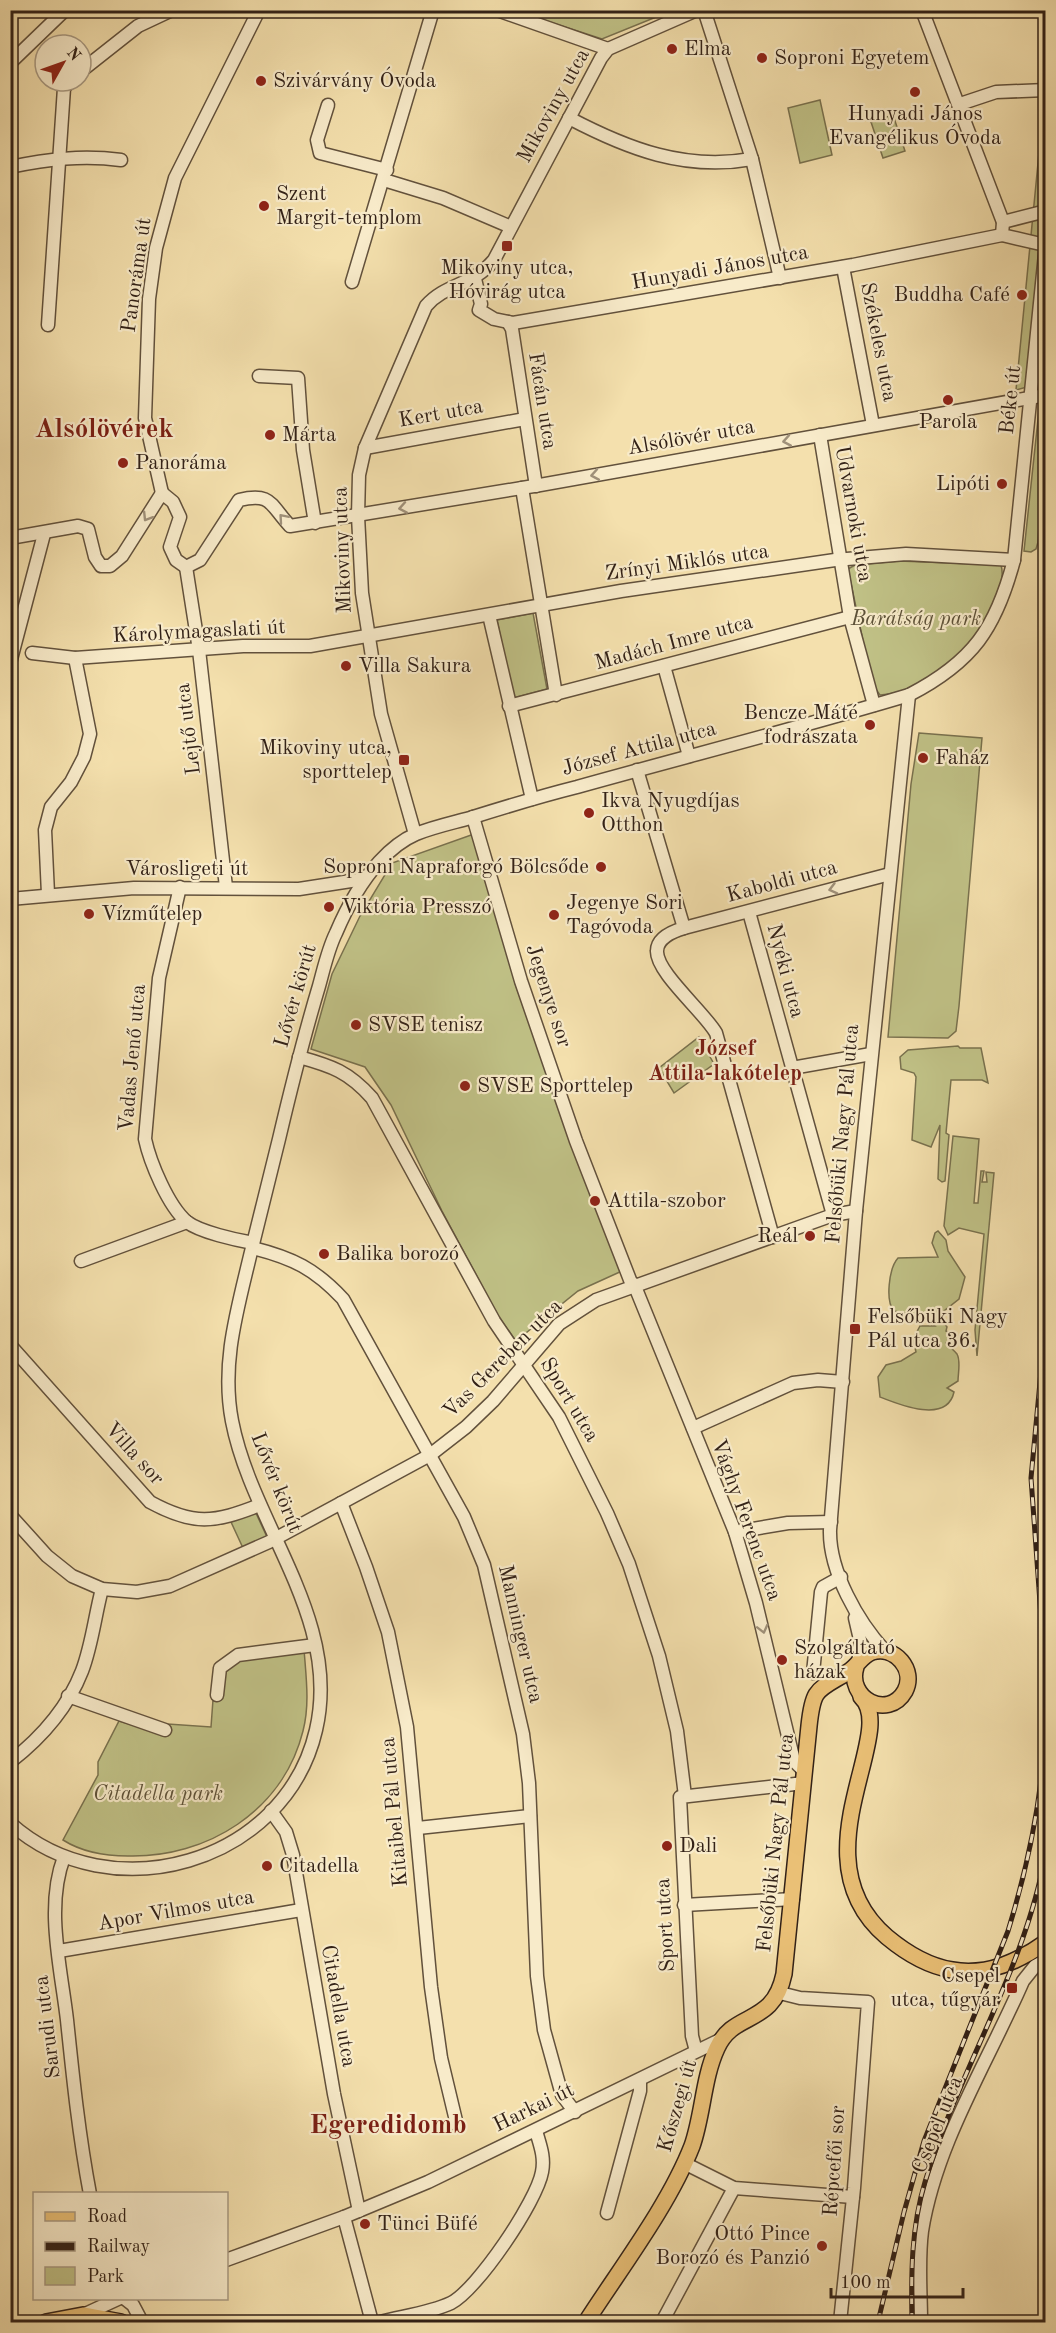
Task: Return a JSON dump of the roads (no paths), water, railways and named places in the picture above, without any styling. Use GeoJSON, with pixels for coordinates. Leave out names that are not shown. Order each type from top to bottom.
{"type":"FeatureCollection","features":[{"type":"Feature","properties":{"kind":"main road"},"geometry":{"type":"LineString","coordinates":[[814,1697],[828,1682],[857,1665],[870,1653],[885,1651],[902,1661],[908,1674],[905,1691],[892,1702],[882,1717],[865,1757]]}},
{"type":"Feature","properties":{"kind":"main road"},"geometry":{"type":"LineString","coordinates":[[857,1665],[854,1681],[860,1695],[866,1701],[869,1715],[865,1757],[848,1827],[848,1867],[860,1903],[882,1932],[927,1962],[959,1971],[986,1970],[1015,1962],[1046,1942]]}},
{"type":"Feature","properties":{"kind":"main road"},"geometry":{"type":"LineString","coordinates":[[814,1697],[836,1688],[851,1689],[878,1705],[892,1702]]}},
{"type":"Feature","properties":{"kind":"main road","name":"Felsőbüki Nagy Pál utca"},"geometry":{"type":"LineString","coordinates":[[780,1993],[793,1899],[814,1697]]}},
{"type":"Feature","properties":{"kind":"main road","name":"Kőszegi út"},"geometry":{"type":"LineString","coordinates":[[586,2322],[660,2206],[684,2163],[692,2145],[713,2059],[722,2039],[731,2030],[774,2002],[780,1993]]}},
{"type":"Feature","properties":{"kind":"main road"},"geometry":{"type":"LineString","coordinates":[[46,2322],[83,2315],[120,2322]]}},
{"type":"Feature","properties":{"kind":"street"},"geometry":{"type":"LineString","coordinates":[[10,63],[65,10]]}},
{"type":"Feature","properties":{"kind":"street"},"geometry":{"type":"LineString","coordinates":[[93,62],[138,26],[172,10]]}},
{"type":"Feature","properties":{"kind":"street","name":"Panoráma út"},"geometry":{"type":"LineString","coordinates":[[162,493],[145,418],[149,299],[156,248],[175,178],[260,10]]}},
{"type":"Feature","properties":{"kind":"street"},"geometry":{"type":"LineString","coordinates":[[352,282],[434,10]]}},
{"type":"Feature","properties":{"kind":"street"},"geometry":{"type":"LineString","coordinates":[[497,10],[608,49],[697,10]]}},
{"type":"Feature","properties":{"kind":"street"},"geometry":{"type":"LineString","coordinates":[[704,10],[752,159],[780,278]]}},
{"type":"Feature","properties":{"kind":"street"},"geometry":{"type":"LineString","coordinates":[[922,10],[960,104],[1003,222],[1002,235]]}},
{"type":"Feature","properties":{"kind":"street","name":"Mikoviny utca"},"geometry":{"type":"LineString","coordinates":[[415,834],[381,714],[362,593],[358,516],[359,475],[365,448],[426,306],[441,293],[475,279],[494,260],[608,49]]}},
{"type":"Feature","properties":{"kind":"street"},"geometry":{"type":"LineString","coordinates":[[960,104],[996,92],[1046,90]]}},
{"type":"Feature","properties":{"kind":"street"},"geometry":{"type":"LineString","coordinates":[[48,325],[66,93]]}},
{"type":"Feature","properties":{"kind":"street"},"geometry":{"type":"LineString","coordinates":[[328,105],[317,140],[320,153],[385,175],[504,222],[511,227]]}},
{"type":"Feature","properties":{"kind":"street"},"geometry":{"type":"LineString","coordinates":[[569,118],[626,146],[667,159],[701,164],[752,159]]}},
{"type":"Feature","properties":{"kind":"street"},"geometry":{"type":"LineString","coordinates":[[10,167],[61,158],[93,156],[121,160]]}},
{"type":"Feature","properties":{"kind":"street"},"geometry":{"type":"LineString","coordinates":[[1003,222],[1046,211]]}},
{"type":"Feature","properties":{"kind":"street","name":"Hunyadi János utca"},"geometry":{"type":"LineString","coordinates":[[508,322],[843,267],[1002,235],[1045,245]]}},
{"type":"Feature","properties":{"kind":"street","name":"Béke út"},"geometry":{"type":"LineString","coordinates":[[1014,560],[1045,245]]}},
{"type":"Feature","properties":{"kind":"street","name":"Székeles utca"},"geometry":{"type":"LineString","coordinates":[[843,267],[873,425]]}},
{"type":"Feature","properties":{"kind":"street"},"geometry":{"type":"LineString","coordinates":[[475,279],[481,304],[479,310],[508,322]]}},
{"type":"Feature","properties":{"kind":"street","name":"Fácán utca"},"geometry":{"type":"LineString","coordinates":[[508,322],[512,329],[536,486]]}},
{"type":"Feature","properties":{"kind":"street"},"geometry":{"type":"LineString","coordinates":[[259,376],[298,378],[304,462],[315,523]]}},
{"type":"Feature","properties":{"kind":"street","name":"Alsólövér utca"},"geometry":{"type":"LineString","coordinates":[[186,567],[200,560],[239,500],[258,496],[270,502],[290,526],[315,523],[1046,395]]}},
{"type":"Feature","properties":{"kind":"street","name":"Kert utca"},"geometry":{"type":"LineString","coordinates":[[365,448],[525,419]]}},
{"type":"Feature","properties":{"kind":"street","name":"Udvarnoki utca"},"geometry":{"type":"LineString","coordinates":[[820,435],[850,617],[874,705]]}},
{"type":"Feature","properties":{"kind":"street"},"geometry":{"type":"LineString","coordinates":[[522,488],[556,695]]}},
{"type":"Feature","properties":{"kind":"street"},"geometry":{"type":"LineString","coordinates":[[10,538],[44,534],[78,526],[88,529],[95,557],[101,566],[110,566],[122,556],[162,493],[173,502],[180,517],[170,547],[176,560],[186,567]]}},
{"type":"Feature","properties":{"kind":"street"},"geometry":{"type":"LineString","coordinates":[[10,663],[12,648],[44,534]]}},
{"type":"Feature","properties":{"kind":"street","name":"Zrínyi Miklós utca"},"geometry":{"type":"LineString","coordinates":[[368,637],[621,591],[840,560],[906,554],[1014,560]]}},
{"type":"Feature","properties":{"kind":"street"},"geometry":{"type":"LineString","coordinates":[[874,705],[909,695],[935,681],[970,654],[992,624],[1014,560]]}},
{"type":"Feature","properties":{"kind":"street","name":"Lejtő utca"},"geometry":{"type":"LineString","coordinates":[[186,567],[200,650],[226,887]]}},
{"type":"Feature","properties":{"kind":"street"},"geometry":{"type":"LineString","coordinates":[[489,615],[508,706],[532,799]]}},
{"type":"Feature","properties":{"kind":"street","name":"Madách Imre utca"},"geometry":{"type":"LineString","coordinates":[[508,706],[850,617]]}},
{"type":"Feature","properties":{"kind":"street","name":"Károlymagaslati út"},"geometry":{"type":"LineString","coordinates":[[32,653],[75,658],[243,646],[310,646],[368,637]]}},
{"type":"Feature","properties":{"kind":"street"},"geometry":{"type":"LineString","coordinates":[[48,894],[45,830],[51,807],[71,782],[84,757],[90,734],[75,658]]}},
{"type":"Feature","properties":{"kind":"street"},"geometry":{"type":"LineString","coordinates":[[664,666],[689,756]]}},
{"type":"Feature","properties":{"kind":"street","name":"Felsőbüki Nagy Pál utca"},"geometry":{"type":"LineString","coordinates":[[851,1602],[832,1555],[831,1522],[856,1211],[909,695]]}},
{"type":"Feature","properties":{"kind":"street","name":"József Attila utca"},"geometry":{"type":"LineString","coordinates":[[415,834],[532,799],[874,705]]}},
{"type":"Feature","properties":{"kind":"street"},"geometry":{"type":"LineString","coordinates":[[637,770],[684,928]]}},
{"type":"Feature","properties":{"kind":"street","name":"Jegenye sor"},"geometry":{"type":"LineString","coordinates":[[473,817],[512,950],[576,1141],[633,1285]]}},
{"type":"Feature","properties":{"kind":"street","name":"Lővér körút"},"geometry":{"type":"LineString","coordinates":[[10,1823],[33,1840],[64,1857],[88,1863],[131,1868],[171,1865],[230,1845],[271,1811],[295,1779],[316,1731],[320,1687],[315,1645],[301,1595],[244,1467],[232,1425],[227,1372],[230,1341],[299,1057],[335,934],[364,879],[391,850],[415,834]]}},
{"type":"Feature","properties":{"kind":"street","name":"Kaboldi utca"},"geometry":{"type":"LineString","coordinates":[[773,1237],[716,1033],[710,1022],[663,968],[657,953],[660,943],[666,937],[684,928],[890,874]]}},
{"type":"Feature","properties":{"kind":"street","name":"Városligeti út"},"geometry":{"type":"LineString","coordinates":[[10,899],[48,894],[180,887],[299,889],[364,879]]}},
{"type":"Feature","properties":{"kind":"street","name":"Vadas Jenő utca"},"geometry":{"type":"LineString","coordinates":[[180,887],[159,978],[145,1139],[148,1154],[174,1206],[187,1222]]}},
{"type":"Feature","properties":{"kind":"street","name":"Nyéki utca"},"geometry":{"type":"LineString","coordinates":[[749,912],[833,1215]]}},
{"type":"Feature","properties":{"kind":"street"},"geometry":{"type":"LineString","coordinates":[[792,1068],[872,1054]]}},
{"type":"Feature","properties":{"kind":"street","name":"Sport utca"},"geometry":{"type":"LineString","coordinates":[[299,1057],[337,1068],[356,1080],[372,1098],[494,1321],[559,1417],[585,1464],[629,1564],[666,1683],[677,1731],[682,1796],[684,1905],[692,2036],[696,2051]]}},
{"type":"Feature","properties":{"kind":"street","name":"Vas Gereben utca"},"geometry":{"type":"LineString","coordinates":[[10,1515],[48,1556],[72,1576],[102,1588],[137,1592],[170,1586],[276,1538],[430,1455],[466,1427],[493,1401],[559,1324],[575,1312],[633,1285],[833,1215],[856,1211]]}},
{"type":"Feature","properties":{"kind":"street"},"geometry":{"type":"LineString","coordinates":[[81,1261],[187,1222],[253,1246]]}},
{"type":"Feature","properties":{"kind":"street","name":"Manninger utca"},"geometry":{"type":"LineString","coordinates":[[253,1246],[303,1264],[324,1278],[343,1299],[464,1517],[484,1564],[523,1734],[530,1816],[537,1976],[544,2030],[562,2096],[575,2112]]}},
{"type":"Feature","properties":{"kind":"street","name":"Vághy Ferenc utca"},"geometry":{"type":"LineString","coordinates":[[633,1285],[735,1532],[756,1603],[794,1761],[804,1777]]}},
{"type":"Feature","properties":{"kind":"street","name":"Villa sor"},"geometry":{"type":"LineString","coordinates":[[10,1345],[150,1502],[174,1515],[202,1522],[227,1517],[260,1505]]}},
{"type":"Feature","properties":{"kind":"street"},"geometry":{"type":"LineString","coordinates":[[693,1428],[793,1383],[818,1380],[843,1382]]}},
{"type":"Feature","properties":{"kind":"street","name":"Kitaibel Pál utca"},"geometry":{"type":"LineString","coordinates":[[341,1503],[388,1632],[407,1727],[418,1828],[426,1947],[436,2030],[458,2126]]}},
{"type":"Feature","properties":{"kind":"street"},"geometry":{"type":"LineString","coordinates":[[735,1532],[788,1523],[831,1522]]}},
{"type":"Feature","properties":{"kind":"street"},"geometry":{"type":"LineString","coordinates":[[813,1673],[821,1592],[823,1587],[841,1577]]}},
{"type":"Feature","properties":{"kind":"street"},"geometry":{"type":"LineString","coordinates":[[10,1762],[30,1746],[54,1720],[82,1671],[102,1588]]}},
{"type":"Feature","properties":{"kind":"street"},"geometry":{"type":"LineString","coordinates":[[851,1602],[868,1631],[885,1651]]}},
{"type":"Feature","properties":{"kind":"street"},"geometry":{"type":"LineString","coordinates":[[851,1602],[861,1644],[857,1665]]}},
{"type":"Feature","properties":{"kind":"street"},"geometry":{"type":"LineString","coordinates":[[217,1695],[220,1668],[238,1655],[315,1645]]}},
{"type":"Feature","properties":{"kind":"street"},"geometry":{"type":"LineString","coordinates":[[68,1696],[165,1730]]}},
{"type":"Feature","properties":{"kind":"street"},"geometry":{"type":"LineString","coordinates":[[682,1796],[804,1777]]}},
{"type":"Feature","properties":{"kind":"street","name":"Citadella utca"},"geometry":{"type":"LineString","coordinates":[[271,1811],[286,1832],[293,1855],[334,2094],[359,2211]]}},
{"type":"Feature","properties":{"kind":"street"},"geometry":{"type":"LineString","coordinates":[[418,1828],[530,1816]]}},
{"type":"Feature","properties":{"kind":"street","name":"Sarudi utca"},"geometry":{"type":"LineString","coordinates":[[64,1857],[55,1888],[59,1951],[90,2192]]}},
{"type":"Feature","properties":{"kind":"street"},"geometry":{"type":"LineString","coordinates":[[684,1905],[793,1899]]}},
{"type":"Feature","properties":{"kind":"street","name":"Apor Vilmos utca"},"geometry":{"type":"LineString","coordinates":[[59,1951],[301,1910]]}},
{"type":"Feature","properties":{"kind":"street","name":"Csepel utca"},"geometry":{"type":"LineString","coordinates":[[921,2322],[919,2274],[922,2232],[939,2169],[1023,1981],[1035,1966],[1046,1960]]}},
{"type":"Feature","properties":{"kind":"street","name":"Répcefői sor"},"geometry":{"type":"LineString","coordinates":[[780,1993],[800,1998],[868,2002],[853,2197],[840,2322]]}},
{"type":"Feature","properties":{"kind":"street","name":"Harkai út"},"geometry":{"type":"LineString","coordinates":[[228,2259],[344,2217],[428,2182],[536,2132],[722,2039]]}},
{"type":"Feature","properties":{"kind":"street"},"geometry":{"type":"LineString","coordinates":[[607,2213],[640,2091],[640,2080]]}},
{"type":"Feature","properties":{"kind":"street"},"geometry":{"type":"LineString","coordinates":[[380,2322],[451,2303],[466,2290],[505,2244],[524,2215],[542,2173],[543,2154],[536,2132]]}},
{"type":"Feature","properties":{"kind":"street"},"geometry":{"type":"LineString","coordinates":[[684,2163],[734,2188],[853,2197]]}},
{"type":"Feature","properties":{"kind":"street"},"geometry":{"type":"LineString","coordinates":[[662,2322],[734,2188]]}},
{"type":"Feature","properties":{"kind":"street"},"geometry":{"type":"LineString","coordinates":[[344,2217],[372,2322]]}},
{"type":"Feature","properties":{"kind":"street"},"geometry":{"type":"LineString","coordinates":[[83,2315],[117,2300]]}},
{"type":"Feature","properties":{"kind":"street"},"geometry":{"type":"LineString","coordinates":[[118,2300],[111,2315],[120,2322],[133,2317],[135,2308]]}},
{"type":"Feature","properties":{"kind":"street"},"geometry":{"type":"LineString","coordinates":[[124,2300],[130,2301],[142,2322]]}},
{"type":"Feature","properties":{"kind":"railway"},"geometry":{"type":"LineString","coordinates":[[1046,1318],[1031,1478],[1046,1686]]}},
{"type":"Feature","properties":{"kind":"railway"},"geometry":{"type":"LineString","coordinates":[[878,2322],[904,2212],[924,2141],[1008,1931],[1016,1905],[1038,1801],[1046,1721]]}},
{"type":"Feature","properties":{"kind":"railway"},"geometry":{"type":"LineString","coordinates":[[912,2322],[914,2234],[920,2199],[955,2099],[1008,1977],[1023,1936],[1046,1851]]}},
{"type":"Feature","properties":{"kind":"place","name":"Elma"},"geometry":{"type":"Point","coordinates":[672,49]}},
{"type":"Feature","properties":{"kind":"place","name":"Soproni Egyetem"},"geometry":{"type":"Point","coordinates":[762,58]}},
{"type":"Feature","properties":{"kind":"place","name":"Szivárvány Óvoda"},"geometry":{"type":"Point","coordinates":[261,81]}},
{"type":"Feature","properties":{"kind":"place","name":"Hunyadi János Evangélikus Óvoda"},"geometry":{"type":"Point","coordinates":[915,92]}},
{"type":"Feature","properties":{"kind":"place","name":"Szent Margit-templom"},"geometry":{"type":"Point","coordinates":[264,206]}},
{"type":"Feature","properties":{"kind":"place","name":"Mikoviny utca, Hóvirág utca"},"geometry":{"type":"Point","coordinates":[507,246]}},
{"type":"Feature","properties":{"kind":"place","name":"Buddha Café"},"geometry":{"type":"Point","coordinates":[1022,295]}},
{"type":"Feature","properties":{"kind":"place","name":"Parola"},"geometry":{"type":"Point","coordinates":[948,400]}},
{"type":"Feature","properties":{"kind":"place","name":"Márta"},"geometry":{"type":"Point","coordinates":[270,435]}},
{"type":"Feature","properties":{"kind":"place","name":"Panoráma"},"geometry":{"type":"Point","coordinates":[123,463]}},
{"type":"Feature","properties":{"kind":"place","name":"Lipóti"},"geometry":{"type":"Point","coordinates":[1002,484]}},
{"type":"Feature","properties":{"kind":"place","name":"Villa Sakura"},"geometry":{"type":"Point","coordinates":[346,666]}},
{"type":"Feature","properties":{"kind":"place","name":"Bencze Máté fodrászata"},"geometry":{"type":"Point","coordinates":[870,725]}},
{"type":"Feature","properties":{"kind":"place","name":"Faház"},"geometry":{"type":"Point","coordinates":[923,758]}},
{"type":"Feature","properties":{"kind":"place","name":"Mikoviny utca, sporttelep"},"geometry":{"type":"Point","coordinates":[404,760]}},
{"type":"Feature","properties":{"kind":"place","name":"Ikva Nyugdíjas Otthon"},"geometry":{"type":"Point","coordinates":[589,813]}},
{"type":"Feature","properties":{"kind":"place","name":"Soproni Napraforgó Bölcsőde"},"geometry":{"type":"Point","coordinates":[601,867]}},
{"type":"Feature","properties":{"kind":"place","name":"Viktória Presszó"},"geometry":{"type":"Point","coordinates":[329,907]}},
{"type":"Feature","properties":{"kind":"place","name":"Vízműtelep"},"geometry":{"type":"Point","coordinates":[89,914]}},
{"type":"Feature","properties":{"kind":"place","name":"Jegenye Sori Tagóvoda"},"geometry":{"type":"Point","coordinates":[554,915]}},
{"type":"Feature","properties":{"kind":"place","name":"SVSE tenisz"},"geometry":{"type":"Point","coordinates":[356,1025]}},
{"type":"Feature","properties":{"kind":"place","name":"SVSE Sporttelep"},"geometry":{"type":"Point","coordinates":[465,1086]}},
{"type":"Feature","properties":{"kind":"place","name":"Attila-szobor"},"geometry":{"type":"Point","coordinates":[595,1201]}},
{"type":"Feature","properties":{"kind":"place","name":"Reál"},"geometry":{"type":"Point","coordinates":[810,1236]}},
{"type":"Feature","properties":{"kind":"place","name":"Balika borozó"},"geometry":{"type":"Point","coordinates":[324,1254]}},
{"type":"Feature","properties":{"kind":"place","name":"Felsőbüki Nagy Pál utca 36."},"geometry":{"type":"Point","coordinates":[855,1329]}},
{"type":"Feature","properties":{"kind":"place","name":"Szolgáltató házak"},"geometry":{"type":"Point","coordinates":[782,1660]}},
{"type":"Feature","properties":{"kind":"place","name":"Dali"},"geometry":{"type":"Point","coordinates":[667,1846]}},
{"type":"Feature","properties":{"kind":"place","name":"Citadella"},"geometry":{"type":"Point","coordinates":[267,1866]}},
{"type":"Feature","properties":{"kind":"place","name":"Csepel utca, tűgyár"},"geometry":{"type":"Point","coordinates":[1012,1988]}},
{"type":"Feature","properties":{"kind":"place","name":"Tünci Büfé"},"geometry":{"type":"Point","coordinates":[365,2224]}},
{"type":"Feature","properties":{"kind":"place","name":"Ottó Pince Borozó és Panzió"},"geometry":{"type":"Point","coordinates":[822,2246]}},
{"type":"Feature","properties":{"kind":"district","name":"Alsólövérek"},"geometry":{"type":"Point","coordinates":[104,429]}},
{"type":"Feature","properties":{"kind":"district","name":"József Attila-lakótelep"},"geometry":{"type":"Point","coordinates":[725,1062]}},
{"type":"Feature","properties":{"kind":"district","name":"Egeredidomb"},"geometry":{"type":"Point","coordinates":[388,2125]}},
{"type":"Feature","properties":{"kind":"park label","name":"Barátság park"},"geometry":{"type":"Point","coordinates":[916,619]}},
{"type":"Feature","properties":{"kind":"park label","name":"Citadella park"},"geometry":{"type":"Point","coordinates":[158,1794]}}]}
